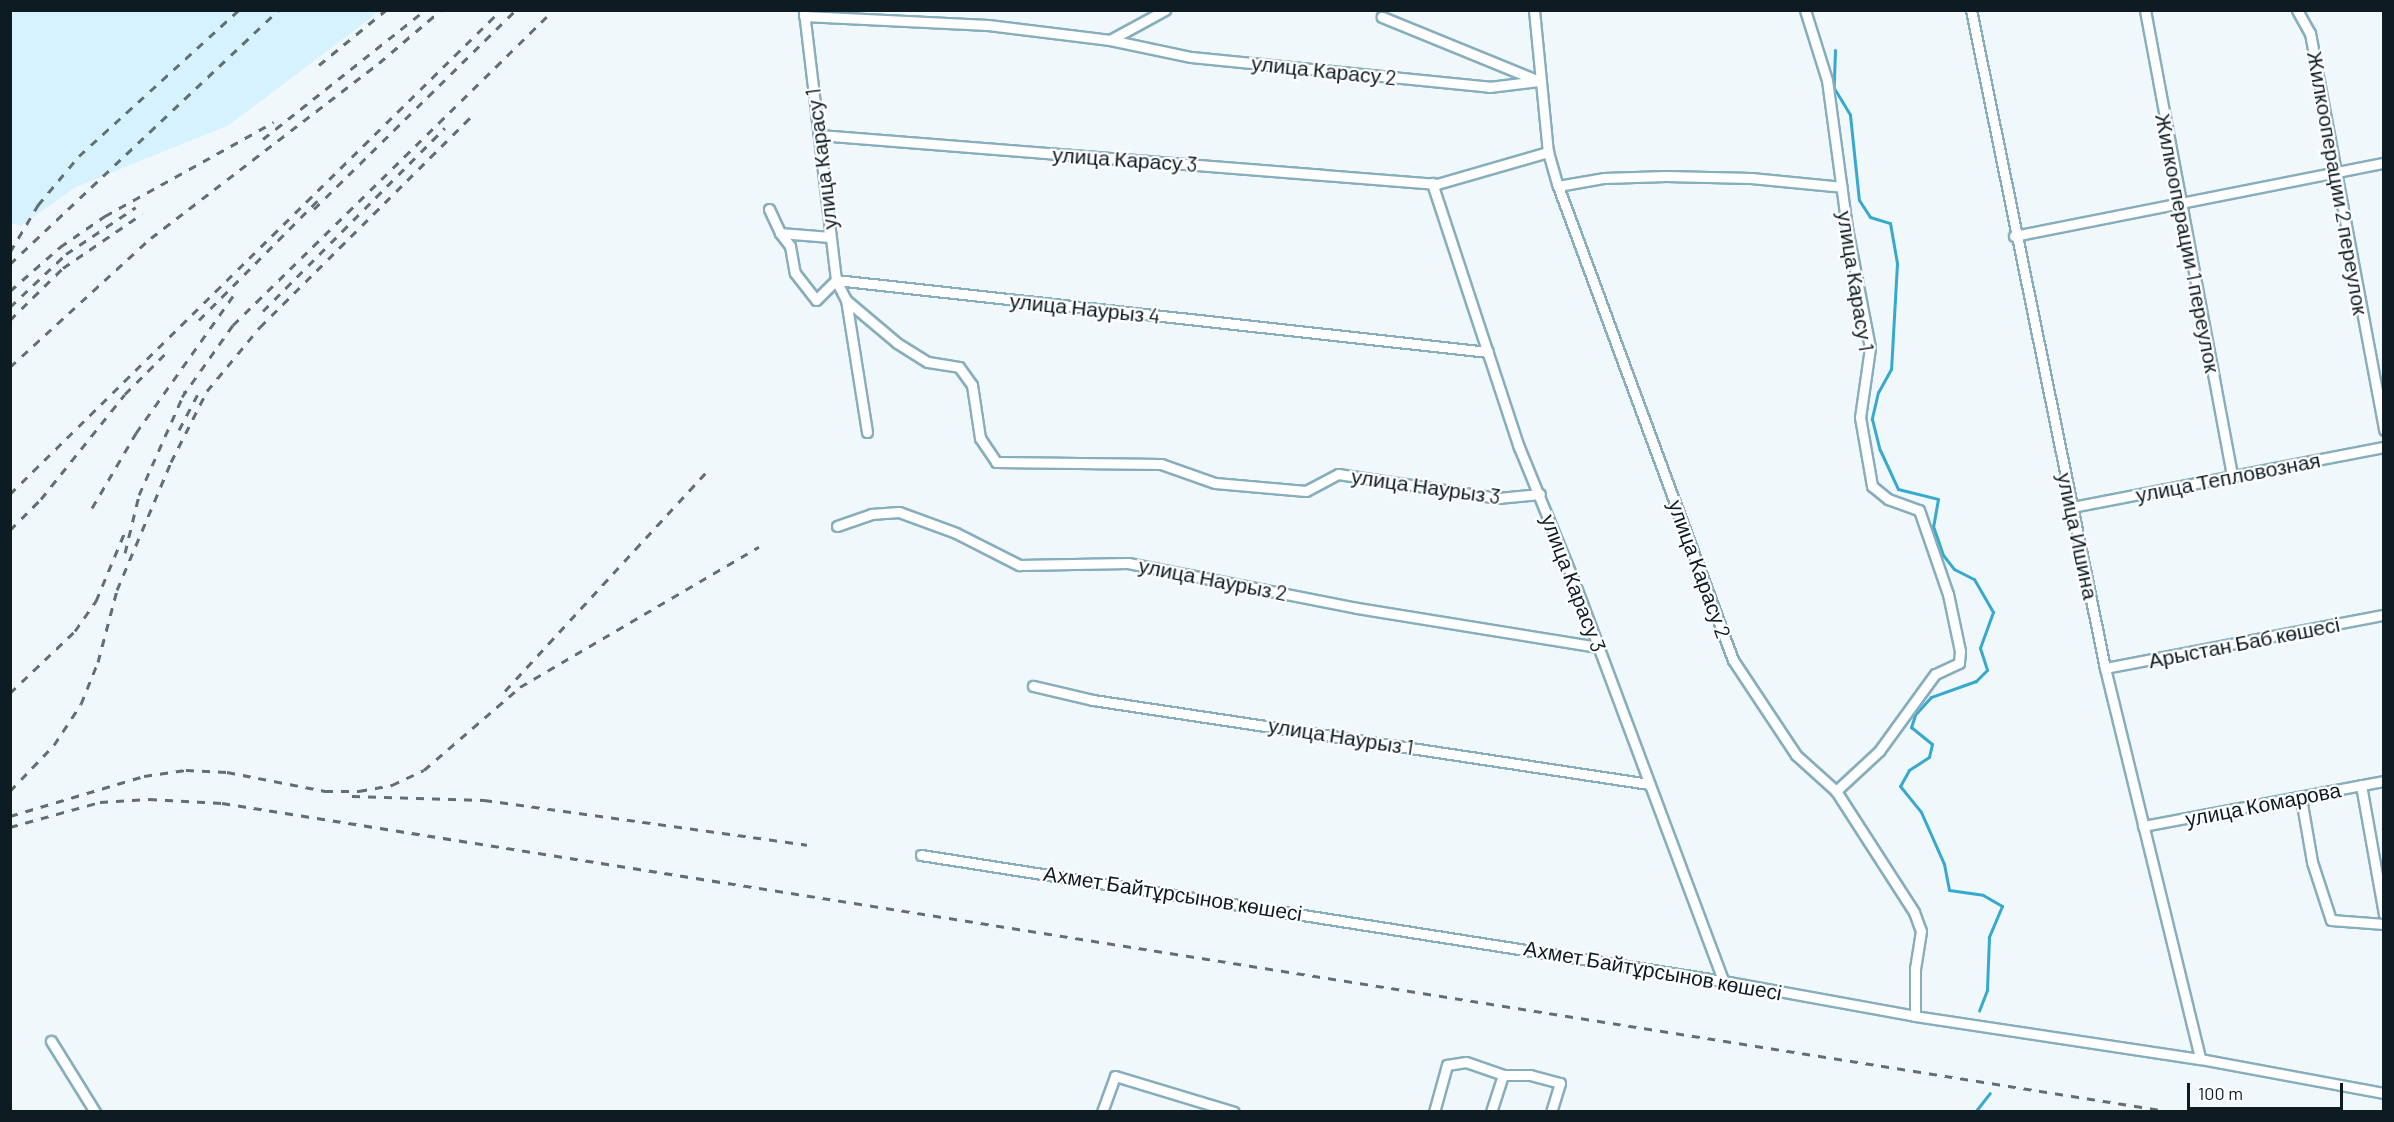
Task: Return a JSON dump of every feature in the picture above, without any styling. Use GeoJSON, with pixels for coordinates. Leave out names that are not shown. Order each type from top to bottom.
{"type":"FeatureCollection","features":[{"type":"Feature","properties":{"kind":"street"},"geometry":{"type":"LineString","coordinates":[[1110,40],[1165,10]]}},
{"type":"Feature","properties":{"kind":"street","name":"улица Карасу 2"},"geometry":{"type":"LineString","coordinates":[[1534,10],[1539,81],[1548,152],[1558,186],[1733,660],[1796,755],[1836,791],[1914,912],[1920,931],[1915,969],[1915,1016]]}},
{"type":"Feature","properties":{"kind":"street","name":"улица Карасу 1"},"geometry":{"type":"LineString","coordinates":[[1805,10],[1827,80],[1842,187],[1870,348],[1860,417],[1872,486],[1888,499],[1919,510],[1948,594],[1960,651],[1959,663],[1935,674],[1879,751],[1836,791]]}},
{"type":"Feature","properties":{"kind":"street","name":"улица Ишина"},"geometry":{"type":"LineString","coordinates":[[1971,10],[2014,236],[2105,668],[2200,1059]]}},
{"type":"Feature","properties":{"kind":"street","name":"Жилкооперации 1 переулок"},"geometry":{"type":"LineString","coordinates":[[2145,10],[2232,475]]}},
{"type":"Feature","properties":{"kind":"street","name":"Жилкооперации 2 переулок"},"geometry":{"type":"LineString","coordinates":[[2297,10],[2310,33],[2384,430]]}},
{"type":"Feature","properties":{"kind":"street","name":"улица Карасу 2"},"geometry":{"type":"LineString","coordinates":[[804,13],[988,25],[1110,40],[1191,57],[1489,87],[1539,81]]}},
{"type":"Feature","properties":{"kind":"street","name":"улица Карасу 1"},"geometry":{"type":"LineString","coordinates":[[804,13],[836,280]]}},
{"type":"Feature","properties":{"kind":"street"},"geometry":{"type":"LineString","coordinates":[[1382,17],[1539,81]]}},
{"type":"Feature","properties":{"kind":"street","name":"улица Карасу 3"},"geometry":{"type":"LineString","coordinates":[[819,135],[1432,183],[1548,152]]}},
{"type":"Feature","properties":{"kind":"street"},"geometry":{"type":"LineString","coordinates":[[2014,236],[2180,201],[2384,163]]}},
{"type":"Feature","properties":{"kind":"street"},"geometry":{"type":"LineString","coordinates":[[1558,186],[1604,178],[1666,176],[1751,178],[1842,187]]}},
{"type":"Feature","properties":{"kind":"street","name":"улица Карасу 3"},"geometry":{"type":"LineString","coordinates":[[1432,183],[1488,352],[1723,981]]}},
{"type":"Feature","properties":{"kind":"street"},"geometry":{"type":"LineString","coordinates":[[769,209],[780,233],[790,246],[795,273],[816,300],[836,280],[846,300],[867,432]]}},
{"type":"Feature","properties":{"kind":"street"},"geometry":{"type":"LineString","coordinates":[[780,233],[830,237]]}},
{"type":"Feature","properties":{"kind":"street","name":"улица Наурыз 4"},"geometry":{"type":"LineString","coordinates":[[836,280],[1488,352]]}},
{"type":"Feature","properties":{"kind":"street","name":"улица Наурыз 3"},"geometry":{"type":"LineString","coordinates":[[846,300],[897,343],[920,357],[959,367],[972,385],[980,438],[996,462],[1161,464],[1215,483],[1306,491],[1338,474],[1499,498],[1540,494]]}},
{"type":"Feature","properties":{"kind":"street","name":"улица Тепловозная"},"geometry":{"type":"LineString","coordinates":[[2072,507],[2384,447]]}},
{"type":"Feature","properties":{"kind":"street","name":"улица Наурыз 2"},"geometry":{"type":"LineString","coordinates":[[837,526],[871,514],[899,512],[956,533],[1019,565],[1128,563],[1357,608],[1598,647]]}},
{"type":"Feature","properties":{"kind":"street","name":"Арыстан Баб көшесі"},"geometry":{"type":"LineString","coordinates":[[2105,668],[2384,615]]}},
{"type":"Feature","properties":{"kind":"street","name":"улица Наурыз 1"},"geometry":{"type":"LineString","coordinates":[[1033,686],[1093,700],[1649,784]]}},
{"type":"Feature","properties":{"kind":"street","name":"улица Комарова"},"geometry":{"type":"LineString","coordinates":[[2143,826],[2384,781]]}},
{"type":"Feature","properties":{"kind":"street"},"geometry":{"type":"LineString","coordinates":[[2361,785],[2384,914]]}},
{"type":"Feature","properties":{"kind":"street"},"geometry":{"type":"LineString","coordinates":[[2301,798],[2312,862],[2331,920],[2384,924]]}},
{"type":"Feature","properties":{"kind":"street","name":"Ахмет Байтұрсынов көшесі"},"geometry":{"type":"LineString","coordinates":[[921,855],[1723,981],[1915,1016],[2200,1059],[2384,1093]]}},
{"type":"Feature","properties":{"kind":"street"},"geometry":{"type":"LineString","coordinates":[[51,1041],[95,1112]]}},
{"type":"Feature","properties":{"kind":"street"},"geometry":{"type":"LineString","coordinates":[[1434,1112],[1447,1065],[1466,1062],[1503,1075],[1530,1075],[1560,1083],[1551,1112]]}},
{"type":"Feature","properties":{"kind":"street"},"geometry":{"type":"LineString","coordinates":[[1491,1112],[1503,1075]]}},
{"type":"Feature","properties":{"kind":"street"},"geometry":{"type":"LineString","coordinates":[[1102,1112],[1115,1076],[1234,1112]]}},
{"type":"Feature","properties":{"kind":"shaded area"},"geometry":{"type":"Polygon","coordinates":[[[15,11],[380,11],[229,125],[76,187],[20,226],[10,222],[10,18],[15,11]]]}},
{"type":"Feature","properties":{"kind":"waterway"},"geometry":{"type":"LineString","coordinates":[[1835,50],[1834,88],[1850,115],[1859,200],[1870,217],[1890,223],[1897,263],[1891,369],[1878,392],[1872,419],[1880,450],[1898,489],[1938,499],[1933,526],[1943,555],[1954,569],[1974,579],[1993,612],[1980,648],[1987,670],[1976,681],[1931,697],[1915,715],[1911,727],[1932,744],[1929,757],[1909,770],[1900,786],[1921,812],[1944,864],[1949,890],[1983,895],[2002,906],[1989,937],[1987,990],[1979,1011]]}},
{"type":"Feature","properties":{"kind":"waterway"},"geometry":{"type":"LineString","coordinates":[[1975,1112],[1990,1093]]}},
{"type":"Feature","properties":{"kind":"railway"},"geometry":{"type":"LineString","coordinates":[[10,252],[38,205],[79,156],[239,10]]}},
{"type":"Feature","properties":{"kind":"railway"},"geometry":{"type":"LineString","coordinates":[[10,264],[279,10]]}},
{"type":"Feature","properties":{"kind":"railway"},"geometry":{"type":"LineString","coordinates":[[319,65],[386,10]]}},
{"type":"Feature","properties":{"kind":"railway"},"geometry":{"type":"LineString","coordinates":[[263,139],[425,10]]}},
{"type":"Feature","properties":{"kind":"railway"},"geometry":{"type":"LineString","coordinates":[[10,367],[151,238],[379,63],[441,10]]}},
{"type":"Feature","properties":{"kind":"railway"},"geometry":{"type":"LineString","coordinates":[[10,494],[501,10]]}},
{"type":"Feature","properties":{"kind":"railway"},"geometry":{"type":"LineString","coordinates":[[314,209],[516,10]]}},
{"type":"Feature","properties":{"kind":"railway"},"geometry":{"type":"LineString","coordinates":[[182,397],[233,325],[553,10]]}},
{"type":"Feature","properties":{"kind":"railway"},"geometry":{"type":"LineString","coordinates":[[10,791],[54,745],[81,704],[98,662],[117,590],[171,462],[207,391],[260,327],[474,114]]}},
{"type":"Feature","properties":{"kind":"railway"},"geometry":{"type":"LineString","coordinates":[[10,291],[60,247],[105,216],[274,122]]}},
{"type":"Feature","properties":{"kind":"railway"},"geometry":{"type":"LineString","coordinates":[[263,311],[445,128]]}},
{"type":"Feature","properties":{"kind":"railway"},"geometry":{"type":"LineString","coordinates":[[199,320],[317,201]]}},
{"type":"Feature","properties":{"kind":"railway"},"geometry":{"type":"LineString","coordinates":[[10,307],[66,254],[136,207]]}},
{"type":"Feature","properties":{"kind":"railway"},"geometry":{"type":"LineString","coordinates":[[10,320],[63,268],[142,214]]}},
{"type":"Feature","properties":{"kind":"railway"},"geometry":{"type":"LineString","coordinates":[[92,508],[136,433],[233,296]]}},
{"type":"Feature","properties":{"kind":"railway"},"geometry":{"type":"LineString","coordinates":[[10,530],[41,499],[125,394],[167,352]]}},
{"type":"Feature","properties":{"kind":"railway"},"geometry":{"type":"LineString","coordinates":[[179,430],[201,388]]}},
{"type":"Feature","properties":{"kind":"railway"},"geometry":{"type":"LineString","coordinates":[[125,553],[139,495],[185,391]]}},
{"type":"Feature","properties":{"kind":"railway"},"geometry":{"type":"LineString","coordinates":[[505,691],[710,468]]}},
{"type":"Feature","properties":{"kind":"railway"},"geometry":{"type":"LineString","coordinates":[[10,693],[75,631],[96,601],[124,534]]}},
{"type":"Feature","properties":{"kind":"railway"},"geometry":{"type":"LineString","coordinates":[[10,816],[144,776],[186,770],[227,772],[325,791],[359,791],[392,785],[424,770],[520,687],[759,547]]}},
{"type":"Feature","properties":{"kind":"railway"},"geometry":{"type":"LineString","coordinates":[[352,796],[484,800],[807,845]]}},
{"type":"Feature","properties":{"kind":"railway"},"geometry":{"type":"LineString","coordinates":[[10,827],[100,802],[149,799],[222,803],[2172,1112]]}}]}
